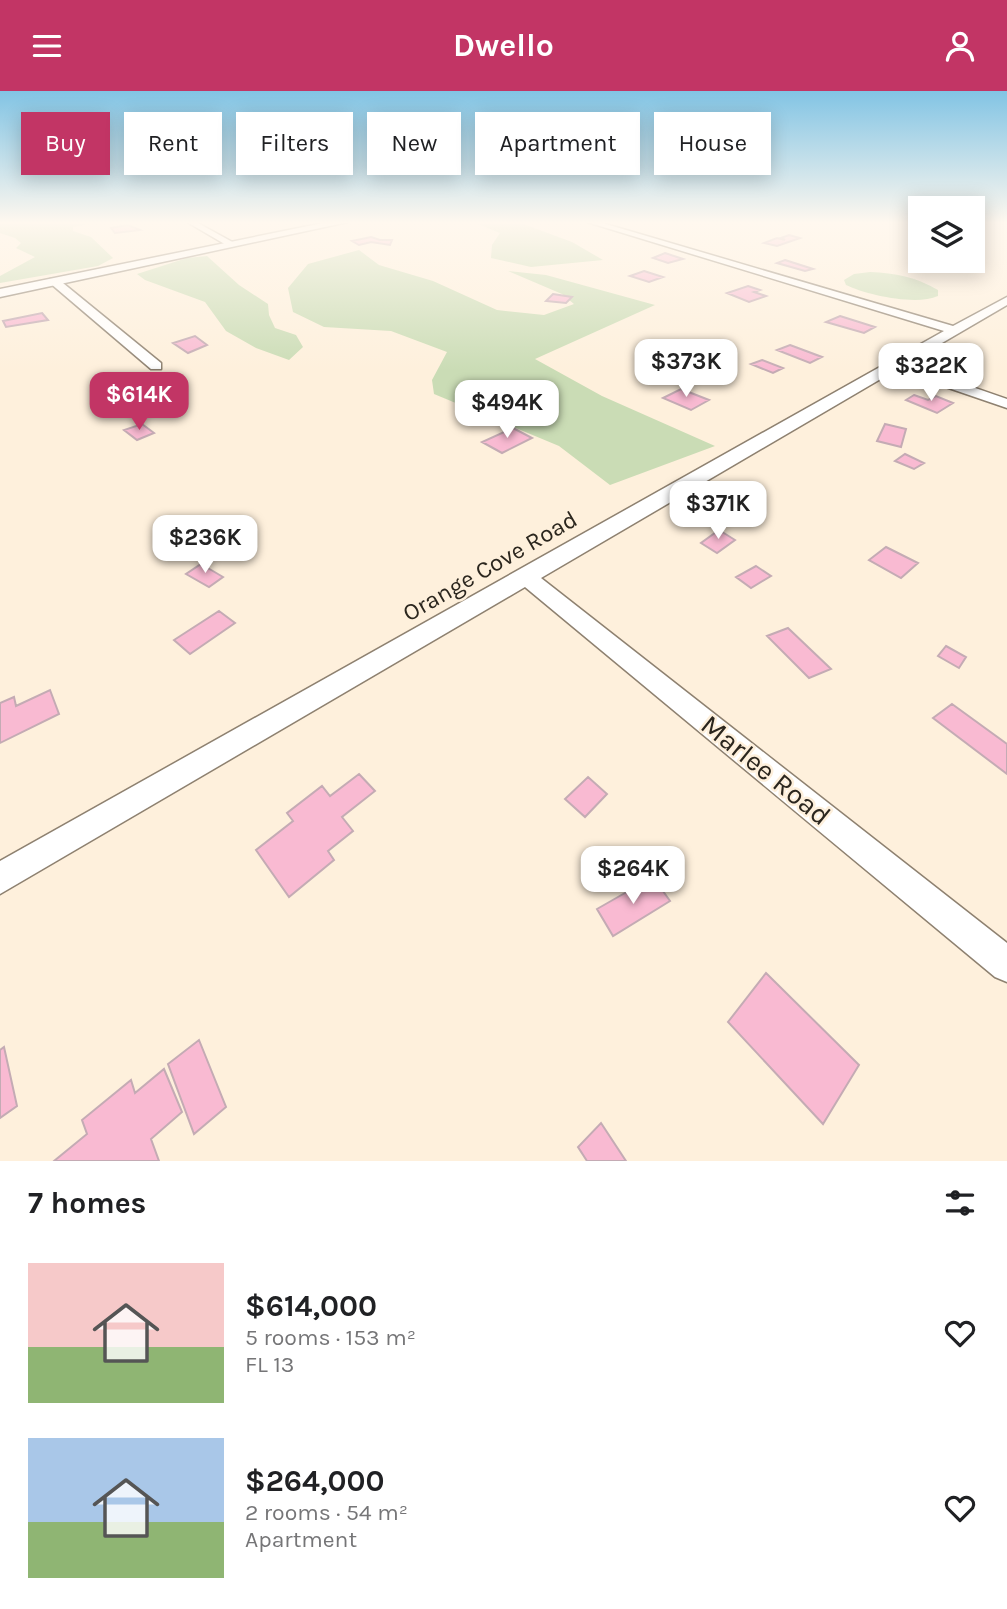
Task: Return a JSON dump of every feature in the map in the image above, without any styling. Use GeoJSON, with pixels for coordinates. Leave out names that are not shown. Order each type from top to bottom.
{"type":"FeatureCollection","features":[{"type":"Feature","properties":{"kind":"main road"},"geometry":{"type":"LineString","coordinates":[[0,293],[97,272]]}},
{"type":"Feature","properties":{"kind":"street"},"geometry":{"type":"LineString","coordinates":[[759,272],[954,330]]}},
{"type":"Feature","properties":{"kind":"street"},"geometry":{"type":"LineString","coordinates":[[54,281],[156,366]]}},
{"type":"Feature","properties":{"kind":"street","name":"Orange Cove Road"},"geometry":{"type":"LineString","coordinates":[[0,878],[1007,300]]}},
{"type":"Feature","properties":{"kind":"street"},"geometry":{"type":"LineString","coordinates":[[895,365],[1007,404]]}},
{"type":"Feature","properties":{"kind":"street","name":"Marlee Road"},"geometry":{"type":"LineString","coordinates":[[525,576],[1007,965]]}},
{"type":"Feature","properties":{"kind":"green space"},"geometry":{"type":"Polygon","coordinates":[[[7,272],[64,272],[0,283],[0,276],[7,272]]]}},
{"type":"Feature","properties":{"kind":"green space"},"geometry":{"type":"Polygon","coordinates":[[[225,272],[268,304],[269,315],[275,328],[296,335],[303,347],[289,360],[256,348],[226,331],[205,302],[145,280],[137,274],[225,272]]]}},
{"type":"Feature","properties":{"kind":"green space"},"geometry":{"type":"Polygon","coordinates":[[[301,272],[402,272],[433,281],[497,310],[544,315],[574,304],[562,294],[510,272],[517,272],[546,275],[655,305],[535,359],[602,396],[715,446],[610,485],[559,446],[434,394],[432,380],[447,352],[391,331],[324,327],[293,312],[288,288],[301,272]]]}},
{"type":"Feature","properties":{"kind":"green space"},"geometry":{"type":"Polygon","coordinates":[[[870,272],[913,279],[938,290],[938,296],[905,300],[846,285],[844,280],[854,274],[870,272]]]}},
{"type":"Feature","properties":{"kind":"building"},"geometry":{"type":"Polygon","coordinates":[[[647,272],[663,277],[649,282],[630,276],[647,272]]]}},
{"type":"Feature","properties":{"kind":"building"},"geometry":{"type":"Polygon","coordinates":[[[748,286],[760,290],[754,292],[766,296],[749,302],[727,293],[748,286]]]}},
{"type":"Feature","properties":{"kind":"building"},"geometry":{"type":"Polygon","coordinates":[[[553,294],[572,297],[566,303],[546,301],[553,294]]]}},
{"type":"Feature","properties":{"kind":"building"},"geometry":{"type":"Polygon","coordinates":[[[42,313],[48,320],[6,327],[3,321],[42,313]]]}},
{"type":"Feature","properties":{"kind":"building"},"geometry":{"type":"Polygon","coordinates":[[[840,316],[875,327],[864,333],[826,322],[840,316]]]}},
{"type":"Feature","properties":{"kind":"building"},"geometry":{"type":"Polygon","coordinates":[[[195,336],[207,345],[188,353],[173,343],[195,336]]]}},
{"type":"Feature","properties":{"kind":"building"},"geometry":{"type":"Polygon","coordinates":[[[790,345],[822,357],[810,363],[777,350],[790,345]]]}},
{"type":"Feature","properties":{"kind":"building"},"geometry":{"type":"Polygon","coordinates":[[[762,360],[783,368],[773,373],[751,364],[762,360]]]}},
{"type":"Feature","properties":{"kind":"building"},"geometry":{"type":"Polygon","coordinates":[[[146,389],[152,397],[98,413],[92,404],[146,389]]]}},
{"type":"Feature","properties":{"kind":"building"},"geometry":{"type":"Polygon","coordinates":[[[681,389],[709,400],[691,410],[663,398],[681,389]]]}},
{"type":"Feature","properties":{"kind":"building"},"geometry":{"type":"Polygon","coordinates":[[[914,395],[928,400],[936,396],[953,403],[937,413],[906,400],[914,395]]]}},
{"type":"Feature","properties":{"kind":"building"},"geometry":{"type":"Polygon","coordinates":[[[142,424],[154,433],[137,440],[124,430],[142,424]]]}},
{"type":"Feature","properties":{"kind":"building"},"geometry":{"type":"Polygon","coordinates":[[[885,424],[906,429],[901,447],[877,441],[885,424]]]}},
{"type":"Feature","properties":{"kind":"building"},"geometry":{"type":"Polygon","coordinates":[[[513,428],[532,438],[502,453],[482,442],[513,428]]]}},
{"type":"Feature","properties":{"kind":"building"},"geometry":{"type":"Polygon","coordinates":[[[905,454],[924,463],[914,469],[895,461],[905,454]]]}},
{"type":"Feature","properties":{"kind":"building"},"geometry":{"type":"Polygon","coordinates":[[[719,530],[735,540],[717,553],[701,543],[719,530]]]}},
{"type":"Feature","properties":{"kind":"building"},"geometry":{"type":"Polygon","coordinates":[[[886,547],[918,563],[901,578],[869,560],[886,547]]]}},
{"type":"Feature","properties":{"kind":"building"},"geometry":{"type":"Polygon","coordinates":[[[201,564],[223,577],[209,587],[186,574],[201,564]]]}},
{"type":"Feature","properties":{"kind":"building"},"geometry":{"type":"Polygon","coordinates":[[[756,566],[771,576],[751,588],[736,577],[756,566]]]}},
{"type":"Feature","properties":{"kind":"building"},"geometry":{"type":"Polygon","coordinates":[[[219,611],[235,623],[190,654],[174,640],[219,611]]]}},
{"type":"Feature","properties":{"kind":"building"},"geometry":{"type":"Polygon","coordinates":[[[788,628],[831,669],[809,678],[767,636],[788,628]]]}},
{"type":"Feature","properties":{"kind":"building"},"geometry":{"type":"Polygon","coordinates":[[[946,646],[966,657],[959,668],[938,656],[946,646]]]}},
{"type":"Feature","properties":{"kind":"building"},"geometry":{"type":"Polygon","coordinates":[[[50,690],[59,714],[0,743],[0,703],[14,697],[16,706],[50,690]]]}},
{"type":"Feature","properties":{"kind":"building"},"geometry":{"type":"Polygon","coordinates":[[[952,704],[1007,744],[1007,774],[933,718],[952,704]]]}},
{"type":"Feature","properties":{"kind":"building"},"geometry":{"type":"Polygon","coordinates":[[[359,774],[375,791],[342,817],[353,831],[328,851],[334,860],[289,897],[256,850],[293,821],[287,813],[322,786],[330,796],[359,774]]]}},
{"type":"Feature","properties":{"kind":"building"},"geometry":{"type":"Polygon","coordinates":[[[588,777],[607,794],[585,817],[565,799],[588,777]]]}},
{"type":"Feature","properties":{"kind":"building"},"geometry":{"type":"Polygon","coordinates":[[[653,877],[670,901],[613,936],[597,909],[653,877]]]}},
{"type":"Feature","properties":{"kind":"building"},"geometry":{"type":"Polygon","coordinates":[[[766,973],[859,1065],[823,1124],[728,1022],[766,973]]]}},
{"type":"Feature","properties":{"kind":"building"},"geometry":{"type":"Polygon","coordinates":[[[199,1040],[226,1107],[194,1134],[168,1064],[199,1040]]]}},
{"type":"Feature","properties":{"kind":"building"},"geometry":{"type":"Polygon","coordinates":[[[4,1047],[17,1106],[0,1118],[0,1050],[4,1047]]]}},
{"type":"Feature","properties":{"kind":"building"},"geometry":{"type":"Polygon","coordinates":[[[164,1069],[182,1112],[151,1139],[159,1161],[54,1161],[87,1134],[82,1120],[131,1080],[135,1093],[164,1069]]]}},
{"type":"Feature","properties":{"kind":"building"},"geometry":{"type":"Polygon","coordinates":[[[601,1123],[626,1161],[587,1161],[578,1147],[601,1123]]]}}]}
